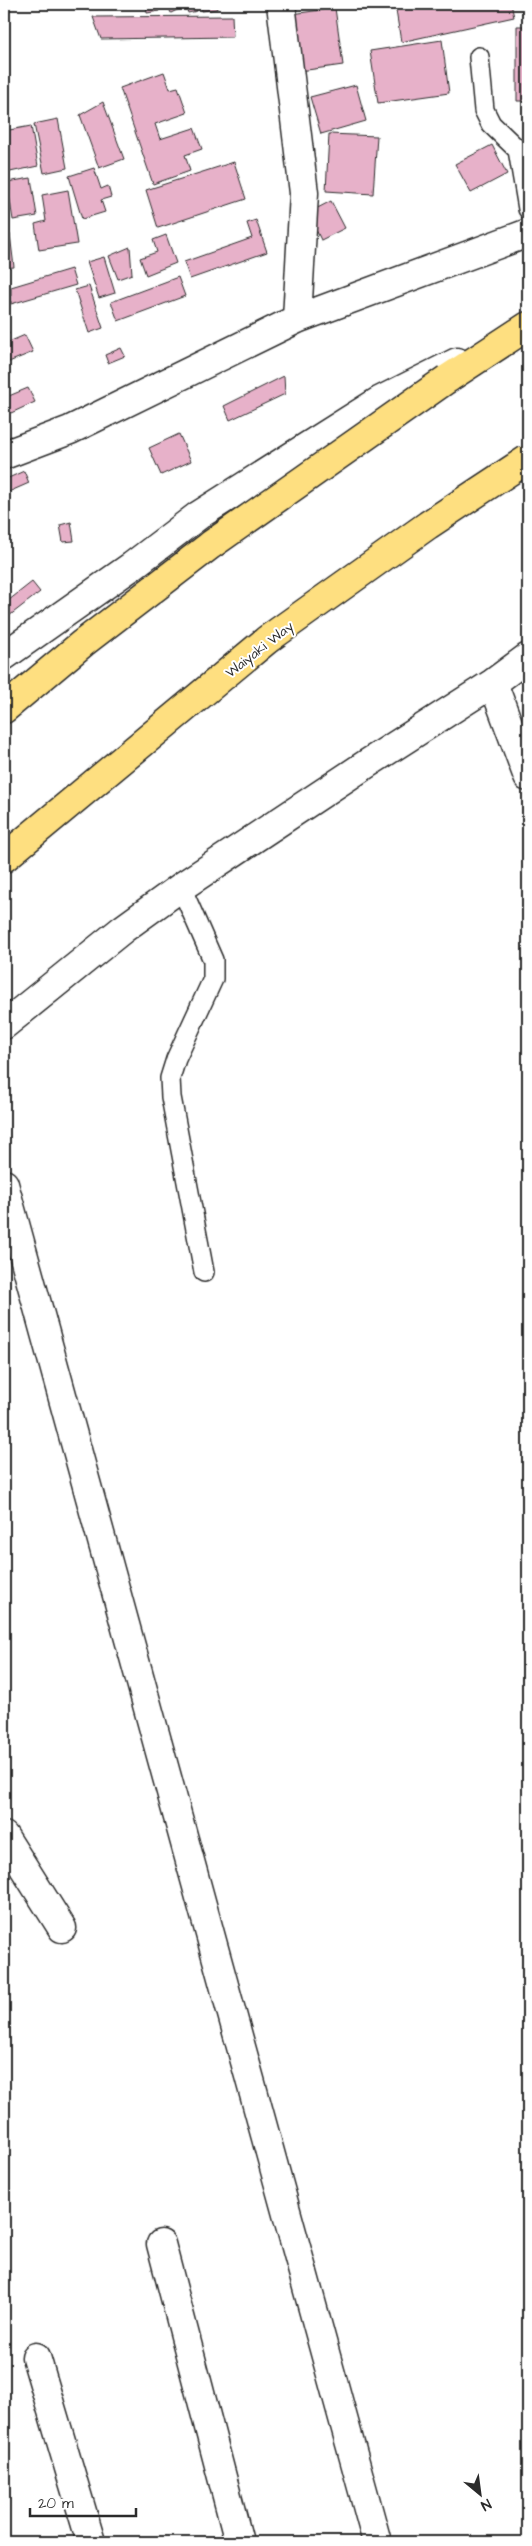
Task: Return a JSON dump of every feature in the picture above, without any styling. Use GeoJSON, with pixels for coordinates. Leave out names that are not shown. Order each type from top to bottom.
{"type":"FeatureCollection","features":[{"type":"Feature","properties":{"kind":"highway"},"geometry":{"type":"LineString","coordinates":[[4,709],[83,643],[212,544],[524,329]]}},
{"type":"Feature","properties":{"kind":"highway","name":"Waiyaki Way"},"geometry":{"type":"LineString","coordinates":[[4,858],[268,639],[428,525],[528,459]]}},
{"type":"Feature","properties":{"kind":"street"},"geometry":{"type":"LineString","coordinates":[[281,4],[304,193],[297,319]]}},
{"type":"Feature","properties":{"kind":"street"},"geometry":{"type":"LineString","coordinates":[[4,454],[70,430],[297,319],[528,233]]}},
{"type":"Feature","properties":{"kind":"street"},"geometry":{"type":"LineString","coordinates":[[4,656],[132,566],[199,515],[289,457],[379,401],[524,329]]}},
{"type":"Feature","properties":{"kind":"street"},"geometry":{"type":"LineString","coordinates":[[4,1025],[123,929],[181,887],[493,683],[528,657]]}},
{"type":"Feature","properties":{"kind":"street"},"geometry":{"type":"LineString","coordinates":[[493,683],[528,777]]}},
{"type":"Feature","properties":{"kind":"street"},"geometry":{"type":"LineString","coordinates":[[4,1184],[377,2542]]}},
{"type":"Feature","properties":{"kind":"street"},"geometry":{"type":"LineString","coordinates":[[4,1836],[62,1928]]}},
{"type":"Feature","properties":{"kind":"street"},"geometry":{"type":"LineString","coordinates":[[161,2244],[239,2542]]}},
{"type":"Feature","properties":{"kind":"street"},"geometry":{"type":"LineString","coordinates":[[36,2357],[91,2542]]}},
{"type":"Feature","properties":{"kind":"lane"},"geometry":{"type":"LineString","coordinates":[[479,57],[484,110],[491,124],[518,150],[528,209]]}},
{"type":"Feature","properties":{"kind":"lane"},"geometry":{"type":"LineString","coordinates":[[181,887],[213,960],[213,979],[176,1059],[170,1078],[171,1096],[204,1272]]}},
{"type":"Feature","properties":{"kind":"building"},"geometry":{"type":"Polygon","coordinates":[[[146,4],[158,4],[159,11],[147,13],[146,4]]]}},
{"type":"Feature","properties":{"kind":"building"},"geometry":{"type":"Polygon","coordinates":[[[167,4],[176,4],[179,9],[171,13],[167,4]]]}},
{"type":"Feature","properties":{"kind":"building"},"geometry":{"type":"Polygon","coordinates":[[[185,4],[195,4],[197,11],[188,13],[185,4]]]}},
{"type":"Feature","properties":{"kind":"building"},"geometry":{"type":"Polygon","coordinates":[[[201,4],[216,4],[217,9],[202,11],[201,4]]]}},
{"type":"Feature","properties":{"kind":"building"},"geometry":{"type":"Polygon","coordinates":[[[395,4],[511,4],[514,17],[401,42],[395,4]]]}},
{"type":"Feature","properties":{"kind":"building"},"geometry":{"type":"Polygon","coordinates":[[[335,8],[343,65],[300,71],[292,14],[335,8]]]}},
{"type":"Feature","properties":{"kind":"building"},"geometry":{"type":"Polygon","coordinates":[[[232,16],[233,37],[101,39],[93,17],[232,16]]]}},
{"type":"Feature","properties":{"kind":"building"},"geometry":{"type":"Polygon","coordinates":[[[517,26],[528,26],[528,101],[517,101],[517,26]]]}},
{"type":"Feature","properties":{"kind":"building"},"geometry":{"type":"Polygon","coordinates":[[[442,40],[449,93],[378,103],[370,51],[442,40]]]}},
{"type":"Feature","properties":{"kind":"building"},"geometry":{"type":"Polygon","coordinates":[[[164,72],[170,89],[178,87],[187,113],[155,124],[160,139],[194,128],[202,149],[185,155],[190,171],[153,184],[120,88],[164,72]]]}},
{"type":"Feature","properties":{"kind":"building"},"geometry":{"type":"Polygon","coordinates":[[[356,85],[366,121],[321,134],[310,97],[356,85]]]}},
{"type":"Feature","properties":{"kind":"building"},"geometry":{"type":"Polygon","coordinates":[[[103,102],[124,159],[99,168],[80,115],[103,102]]]}},
{"type":"Feature","properties":{"kind":"building"},"geometry":{"type":"Polygon","coordinates":[[[58,119],[67,168],[44,173],[34,124],[58,119]]]}},
{"type":"Feature","properties":{"kind":"building"},"geometry":{"type":"Polygon","coordinates":[[[31,126],[38,166],[10,172],[4,131],[31,126]]]}},
{"type":"Feature","properties":{"kind":"building"},"geometry":{"type":"Polygon","coordinates":[[[329,134],[377,136],[373,194],[326,191],[329,134]]]}},
{"type":"Feature","properties":{"kind":"building"},"geometry":{"type":"Polygon","coordinates":[[[492,145],[507,174],[471,193],[455,164],[492,145]]]}},
{"type":"Feature","properties":{"kind":"building"},"geometry":{"type":"Polygon","coordinates":[[[234,162],[246,199],[158,228],[146,190],[234,162]]]}},
{"type":"Feature","properties":{"kind":"building"},"geometry":{"type":"Polygon","coordinates":[[[94,168],[101,189],[108,186],[111,197],[101,200],[105,212],[82,219],[69,176],[94,168]]]}},
{"type":"Feature","properties":{"kind":"building"},"geometry":{"type":"Polygon","coordinates":[[[31,178],[37,216],[13,220],[7,182],[31,178]]]}},
{"type":"Feature","properties":{"kind":"building"},"geometry":{"type":"Polygon","coordinates":[[[68,190],[77,244],[39,250],[35,224],[46,221],[42,195],[68,190]]]}},
{"type":"Feature","properties":{"kind":"building"},"geometry":{"type":"Polygon","coordinates":[[[331,201],[345,228],[321,240],[308,213],[331,201]]]}},
{"type":"Feature","properties":{"kind":"building"},"geometry":{"type":"Polygon","coordinates":[[[256,220],[267,252],[190,279],[184,262],[252,238],[247,223],[256,220]]]}},
{"type":"Feature","properties":{"kind":"building"},"geometry":{"type":"Polygon","coordinates":[[[10,234],[14,267],[4,268],[4,235],[10,234]]]}},
{"type":"Feature","properties":{"kind":"building"},"geometry":{"type":"Polygon","coordinates":[[[166,235],[176,263],[146,275],[140,258],[157,252],[153,240],[166,235]]]}},
{"type":"Feature","properties":{"kind":"building"},"geometry":{"type":"Polygon","coordinates":[[[130,247],[132,274],[118,279],[109,256],[130,247]]]}},
{"type":"Feature","properties":{"kind":"building"},"geometry":{"type":"Polygon","coordinates":[[[104,257],[115,293],[99,298],[87,262],[104,257]]]}},
{"type":"Feature","properties":{"kind":"building"},"geometry":{"type":"Polygon","coordinates":[[[71,269],[76,285],[11,304],[11,287],[71,269]]]}},
{"type":"Feature","properties":{"kind":"building"},"geometry":{"type":"Polygon","coordinates":[[[178,277],[185,296],[118,321],[111,302],[178,277]]]}},
{"type":"Feature","properties":{"kind":"building"},"geometry":{"type":"Polygon","coordinates":[[[89,286],[103,328],[89,333],[75,290],[89,286]]]}},
{"type":"Feature","properties":{"kind":"building"},"geometry":{"type":"Polygon","coordinates":[[[4,320],[9,334],[4,335],[4,320]]]}},
{"type":"Feature","properties":{"kind":"building"},"geometry":{"type":"Polygon","coordinates":[[[25,335],[33,352],[4,364],[4,344],[25,335]]]}},
{"type":"Feature","properties":{"kind":"building"},"geometry":{"type":"Polygon","coordinates":[[[121,348],[125,356],[108,363],[105,355],[121,348]]]}},
{"type":"Feature","properties":{"kind":"building"},"geometry":{"type":"Polygon","coordinates":[[[284,376],[285,394],[230,420],[224,406],[284,376]]]}},
{"type":"Feature","properties":{"kind":"building"},"geometry":{"type":"Polygon","coordinates":[[[28,388],[35,402],[11,413],[4,398],[28,388]]]}},
{"type":"Feature","properties":{"kind":"building"},"geometry":{"type":"Polygon","coordinates":[[[179,434],[191,461],[161,475],[149,448],[179,434]]]}},
{"type":"Feature","properties":{"kind":"building"},"geometry":{"type":"Polygon","coordinates":[[[24,471],[29,483],[4,494],[4,480],[24,471]]]}},
{"type":"Feature","properties":{"kind":"building"},"geometry":{"type":"Polygon","coordinates":[[[71,522],[74,541],[63,542],[60,525],[71,522]]]}},
{"type":"Feature","properties":{"kind":"building"},"geometry":{"type":"Polygon","coordinates":[[[32,582],[40,592],[9,616],[4,610],[4,604],[32,582]]]}}]}
